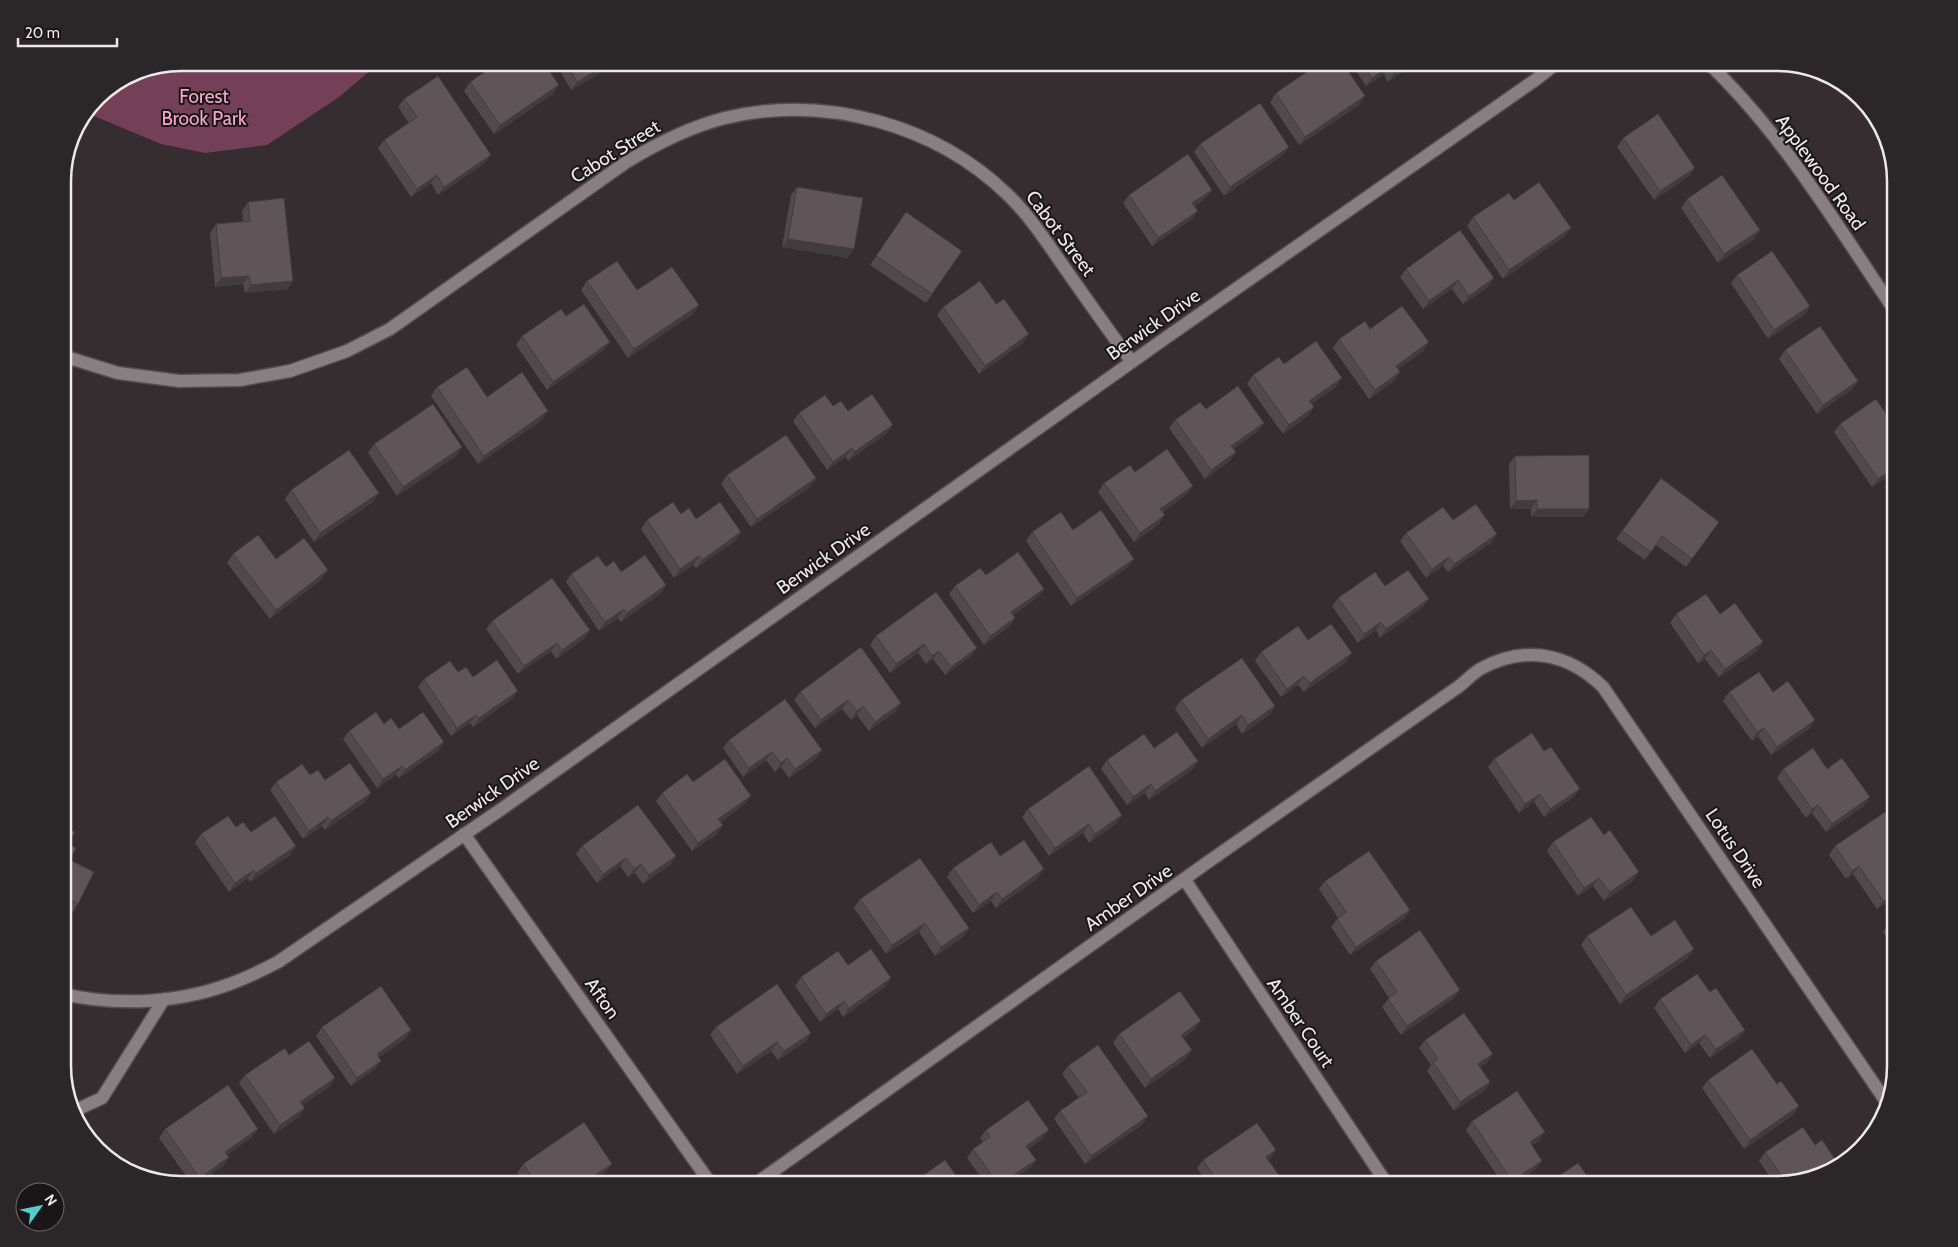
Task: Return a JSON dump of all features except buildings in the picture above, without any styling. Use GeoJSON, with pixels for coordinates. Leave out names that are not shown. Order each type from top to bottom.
{"type":"FeatureCollection","features":[{"type":"Feature","properties":{"kind":"street","name":"Berwick Drive"},"geometry":{"type":"LineString","coordinates":[[71,996],[131,1002],[185,997],[238,981],[278,962],[502,808],[1547,71]]}},
{"type":"Feature","properties":{"kind":"street","name":"Applewood Road"},"geometry":{"type":"LineString","coordinates":[[1716,71],[1751,108],[1790,156],[1887,298]]}},
{"type":"Feature","properties":{"kind":"street","name":"Cabot Street"},"geometry":{"type":"LineString","coordinates":[[71,358],[118,373],[179,382],[240,380],[290,371],[347,351],[390,329],[625,163],[653,146],[683,132],[724,118],[790,110],[833,112],[886,123],[937,144],[974,167],[1008,195],[1030,219],[1132,362]]}},
{"type":"Feature","properties":{"kind":"street","name":"Amber Drive"},"geometry":{"type":"LineString","coordinates":[[766,1176],[1458,687],[1481,668],[1510,657],[1529,654]]}},
{"type":"Feature","properties":{"kind":"street","name":"Lotus Drive"},"geometry":{"type":"LineString","coordinates":[[1529,654],[1547,655],[1576,665],[1603,686],[1882,1096]]}},
{"type":"Feature","properties":{"kind":"street","name":"Afton"},"geometry":{"type":"LineString","coordinates":[[464,834],[705,1176]]}},
{"type":"Feature","properties":{"kind":"street","name":"Amber Court"},"geometry":{"type":"LineString","coordinates":[[1185,880],[1382,1176]]}},
{"type":"Feature","properties":{"kind":"street"},"geometry":{"type":"LineString","coordinates":[[80,1108],[102,1098],[164,999]]}},
{"type":"Feature","properties":{"kind":"green space","name":"Forest Brook Park"},"geometry":{"type":"Polygon","coordinates":[[[174,71],[370,71],[339,97],[267,145],[205,153],[161,144],[93,116],[120,90],[146,77],[160,73],[174,71]]]}}]}
